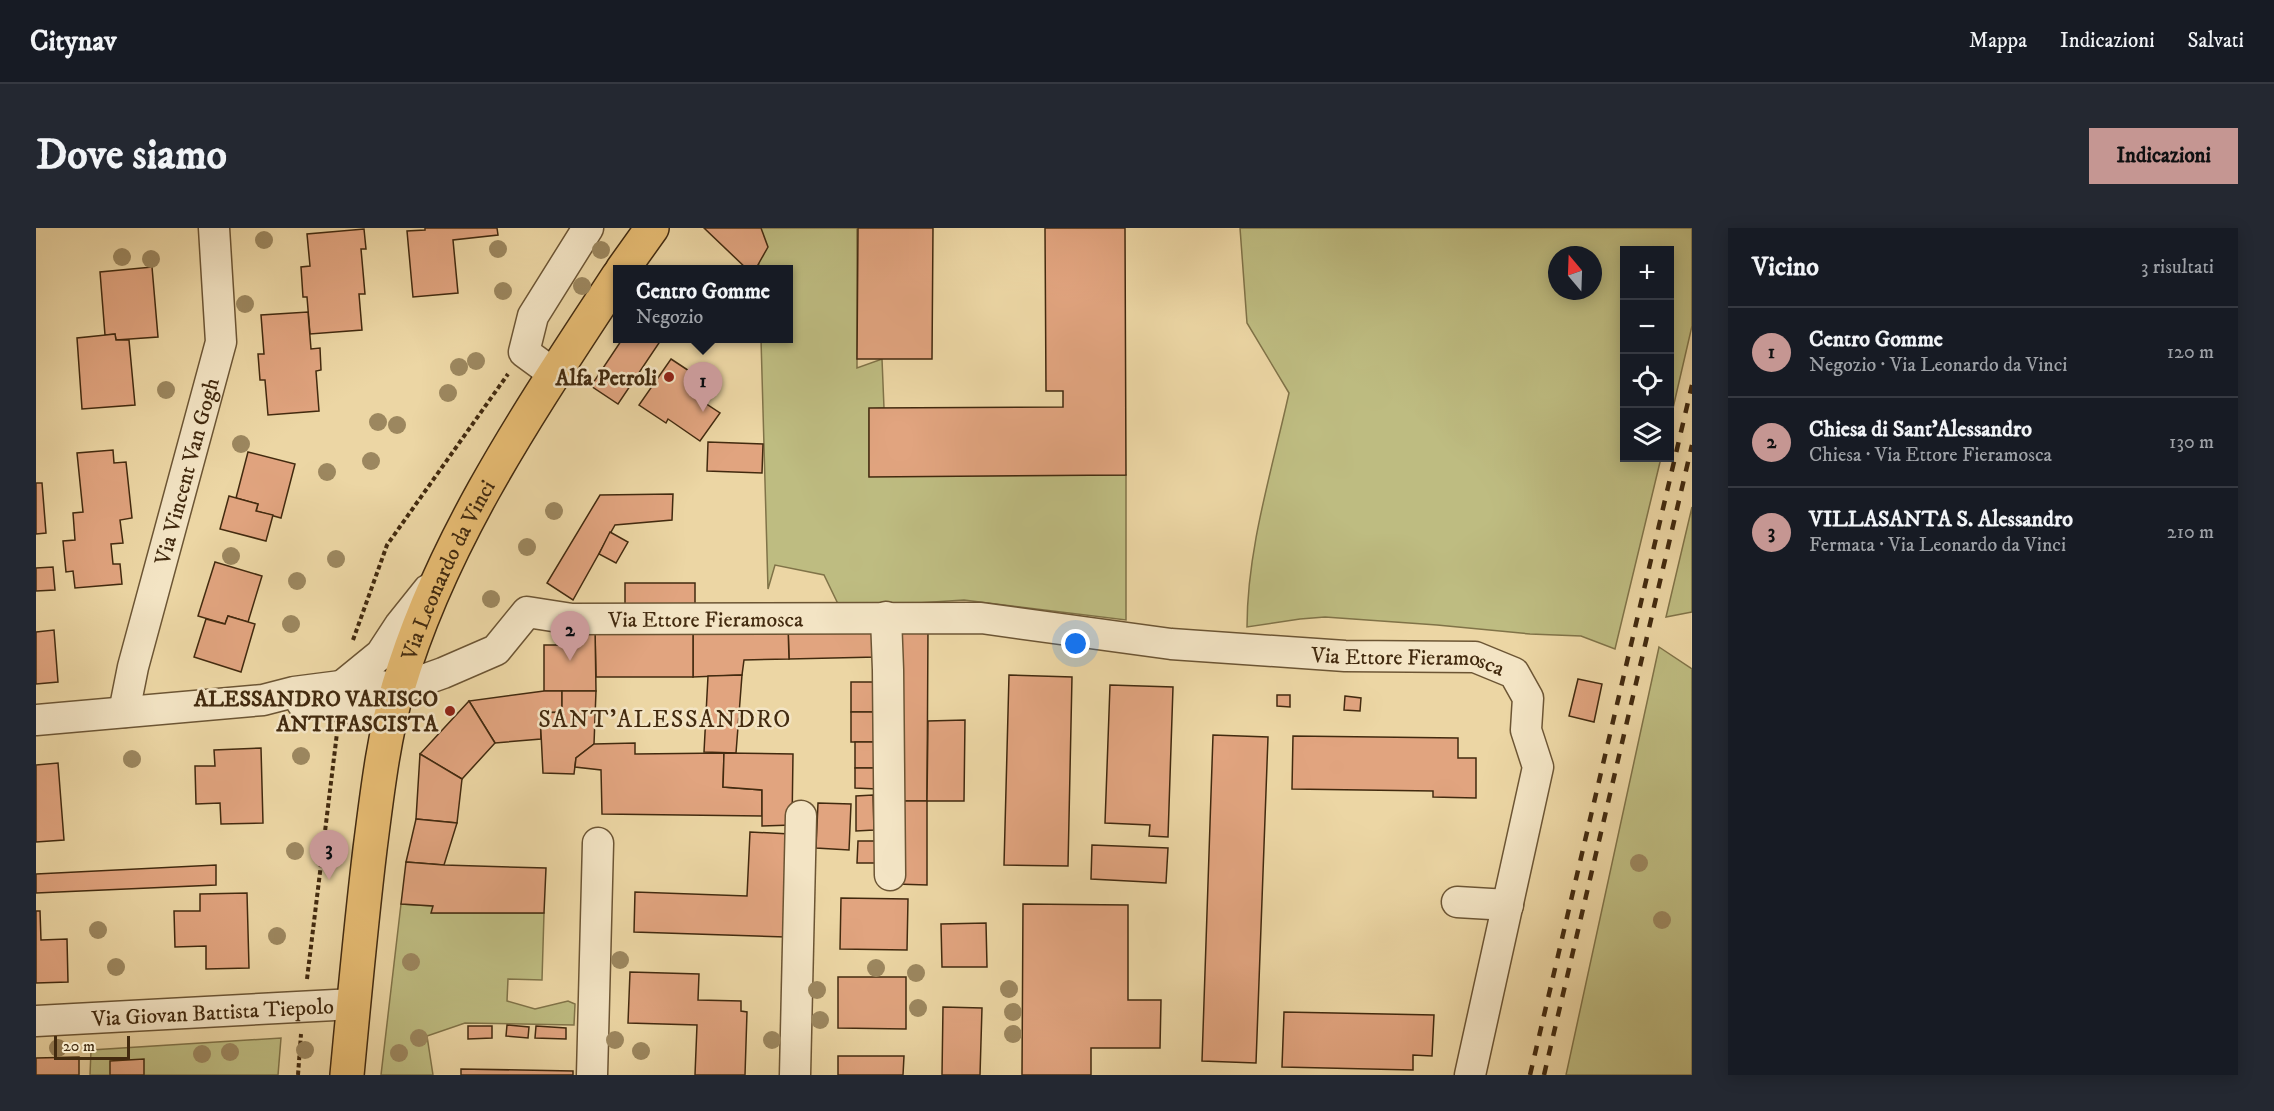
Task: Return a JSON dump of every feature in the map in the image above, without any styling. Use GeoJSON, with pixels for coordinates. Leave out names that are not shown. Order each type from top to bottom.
{"type":"FeatureCollection","features":[{"type":"Feature","properties":{"kind":"main road","name":"Via Leonardo da Vinci"},"geometry":{"type":"LineString","coordinates":[[625,265],[634,251]]}},
{"type":"Feature","properties":{"kind":"main road","name":"Via Leonardo da Vinci"},"geometry":{"type":"LineString","coordinates":[[347,1075],[378,786],[394,703],[437,579],[481,495],[554,374],[613,283]]}},
{"type":"Feature","properties":{"kind":"street","name":"Via Vincent Van Gogh"},"geometry":{"type":"LineString","coordinates":[[123,712],[133,667],[221,342],[214,228]]}},
{"type":"Feature","properties":{"kind":"street"},"geometry":{"type":"LineString","coordinates":[[554,374],[524,352],[533,316],[588,228]]}},
{"type":"Feature","properties":{"kind":"street"},"geometry":{"type":"LineString","coordinates":[[343,685],[381,654],[400,625],[437,579]]}},
{"type":"Feature","properties":{"kind":"street","name":"Via Ettore Fieramosca"},"geometry":{"type":"LineString","coordinates":[[394,703],[443,673],[496,650],[527,612],[572,619],[981,618],[1171,644],[1345,656],[1475,657],[1514,672],[1528,698],[1526,730],[1538,767],[1470,1075]]}},
{"type":"Feature","properties":{"kind":"street"},"geometry":{"type":"LineString","coordinates":[[886,617],[890,876]]}},
{"type":"Feature","properties":{"kind":"street"},"geometry":{"type":"LineString","coordinates":[[263,700],[294,692],[364,683],[394,703]]}},
{"type":"Feature","properties":{"kind":"street"},"geometry":{"type":"LineString","coordinates":[[36,720],[263,700],[340,706],[394,703]]}},
{"type":"Feature","properties":{"kind":"street"},"geometry":{"type":"LineString","coordinates":[[795,1075],[801,816]]}},
{"type":"Feature","properties":{"kind":"street"},"geometry":{"type":"LineString","coordinates":[[592,1075],[598,843]]}},
{"type":"Feature","properties":{"kind":"street"},"geometry":{"type":"LineString","coordinates":[[1457,902],[1508,905]]}},
{"type":"Feature","properties":{"kind":"street","name":"Via Giovan Battista Tiepolo"},"geometry":{"type":"LineString","coordinates":[[36,1021],[354,1004]]}},
{"type":"Feature","properties":{"kind":"shaded area"},"geometry":{"type":"Polygon","coordinates":[[[758,228],[857,228],[857,368],[882,359],[884,408],[869,409],[869,476],[1126,475],[1126,620],[964,600],[840,608],[824,575],[775,565],[768,589],[761,343],[793,343],[793,265],[759,265],[758,228]]]}},
{"type":"Feature","properties":{"kind":"shaded area"},"geometry":{"type":"Polygon","coordinates":[[[1240,228],[1692,228],[1692,326],[1674,404],[1674,246],[1620,246],[1620,462],[1660,462],[1615,649],[1581,636],[1325,617],[1247,627],[1251,568],[1256,539],[1289,393],[1247,323],[1240,228]]]}},
{"type":"Feature","properties":{"kind":"shaded area"},"geometry":{"type":"Polygon","coordinates":[[[1692,507],[1692,612],[1666,617],[1692,507]]]}},
{"type":"Feature","properties":{"kind":"shaded area"},"geometry":{"type":"Polygon","coordinates":[[[1659,647],[1692,669],[1692,1075],[1566,1075],[1659,647]]]}},
{"type":"Feature","properties":{"kind":"shaded area"},"geometry":{"type":"Polygon","coordinates":[[[401,904],[433,906],[432,913],[544,913],[542,980],[508,979],[507,1001],[535,1009],[568,1001],[575,1004],[574,1025],[465,1023],[427,1036],[433,1075],[381,1075],[401,904]]]}},
{"type":"Feature","properties":{"kind":"shaded area"},"geometry":{"type":"Polygon","coordinates":[[[281,1038],[278,1075],[90,1075],[91,1050],[281,1038]]]}},
{"type":"Feature","properties":{"kind":"building"},"geometry":{"type":"Polygon","coordinates":[[[425,228],[497,228],[498,235],[453,240],[458,293],[413,297],[407,231],[425,230],[425,228]]]}},
{"type":"Feature","properties":{"kind":"building"},"geometry":{"type":"Polygon","coordinates":[[[704,228],[761,228],[768,247],[758,265],[743,265],[704,228]]]}},
{"type":"Feature","properties":{"kind":"building"},"geometry":{"type":"Polygon","coordinates":[[[858,228],[933,228],[932,359],[857,359],[858,228]]]}},
{"type":"Feature","properties":{"kind":"building"},"geometry":{"type":"Polygon","coordinates":[[[1045,228],[1125,228],[1126,475],[869,477],[869,408],[1063,407],[1063,391],[1046,391],[1045,228]]]}},
{"type":"Feature","properties":{"kind":"building"},"geometry":{"type":"Polygon","coordinates":[[[364,229],[366,249],[361,249],[365,294],[359,294],[362,330],[310,334],[307,297],[303,297],[301,267],[310,266],[307,234],[364,229]]]}},
{"type":"Feature","properties":{"kind":"building"},"geometry":{"type":"Polygon","coordinates":[[[152,267],[158,337],[116,340],[115,334],[105,335],[100,272],[152,267]]]}},
{"type":"Feature","properties":{"kind":"building"},"geometry":{"type":"Polygon","coordinates":[[[308,312],[311,349],[320,348],[321,370],[316,371],[319,411],[268,415],[265,380],[260,380],[258,354],[264,354],[261,315],[308,312]]]}},
{"type":"Feature","properties":{"kind":"building"},"geometry":{"type":"Polygon","coordinates":[[[115,334],[116,340],[129,340],[135,405],[82,409],[77,338],[115,334]]]}},
{"type":"Feature","properties":{"kind":"building"},"geometry":{"type":"Polygon","coordinates":[[[620,343],[659,343],[618,404],[591,386],[620,343]]]}},
{"type":"Feature","properties":{"kind":"building"},"geometry":{"type":"Polygon","coordinates":[[[671,359],[712,386],[702,401],[720,413],[700,441],[668,419],[666,423],[639,405],[671,359]]]}},
{"type":"Feature","properties":{"kind":"building"},"geometry":{"type":"Polygon","coordinates":[[[708,442],[763,444],[762,473],[707,471],[708,442]]]}},
{"type":"Feature","properties":{"kind":"building"},"geometry":{"type":"Polygon","coordinates":[[[113,450],[114,463],[126,462],[132,518],[120,520],[123,543],[111,544],[113,564],[120,564],[122,584],[75,588],[73,571],[66,572],[63,541],[75,540],[73,513],[83,512],[77,453],[113,450]]]}},
{"type":"Feature","properties":{"kind":"building"},"geometry":{"type":"Polygon","coordinates":[[[248,452],[295,464],[281,518],[256,511],[258,504],[236,498],[248,452]]]}},
{"type":"Feature","properties":{"kind":"building"},"geometry":{"type":"Polygon","coordinates":[[[36,483],[42,483],[46,533],[36,534],[36,483]]]}},
{"type":"Feature","properties":{"kind":"building"},"geometry":{"type":"Polygon","coordinates":[[[673,494],[672,520],[615,525],[573,600],[547,583],[600,495],[673,494]]]}},
{"type":"Feature","properties":{"kind":"building"},"geometry":{"type":"Polygon","coordinates":[[[229,496],[258,504],[256,511],[273,515],[266,541],[220,529],[229,496]]]}},
{"type":"Feature","properties":{"kind":"building"},"geometry":{"type":"Polygon","coordinates":[[[610,532],[628,542],[616,563],[599,554],[610,532]]]}},
{"type":"Feature","properties":{"kind":"building"},"geometry":{"type":"Polygon","coordinates":[[[215,562],[262,576],[248,622],[228,616],[225,624],[198,616],[215,562]]]}},
{"type":"Feature","properties":{"kind":"building"},"geometry":{"type":"Polygon","coordinates":[[[53,567],[55,590],[36,591],[36,568],[53,567]]]}},
{"type":"Feature","properties":{"kind":"building"},"geometry":{"type":"Polygon","coordinates":[[[625,583],[695,583],[695,607],[625,608],[625,583]]]}},
{"type":"Feature","properties":{"kind":"building"},"geometry":{"type":"Polygon","coordinates":[[[228,616],[255,624],[241,672],[194,657],[206,619],[225,624],[228,616]]]}},
{"type":"Feature","properties":{"kind":"building"},"geometry":{"type":"Polygon","coordinates":[[[876,624],[877,657],[789,659],[788,625],[876,624]]]}},
{"type":"Feature","properties":{"kind":"building"},"geometry":{"type":"Polygon","coordinates":[[[788,625],[789,659],[744,660],[742,675],[693,677],[693,626],[788,625]]]}},
{"type":"Feature","properties":{"kind":"building"},"geometry":{"type":"Polygon","coordinates":[[[693,626],[693,677],[596,677],[595,628],[693,626]]]}},
{"type":"Feature","properties":{"kind":"building"},"geometry":{"type":"Polygon","coordinates":[[[898,627],[928,627],[927,801],[896,801],[898,627]]]}},
{"type":"Feature","properties":{"kind":"building"},"geometry":{"type":"Polygon","coordinates":[[[595,628],[596,691],[544,691],[544,645],[567,645],[567,629],[595,628]]]}},
{"type":"Feature","properties":{"kind":"building"},"geometry":{"type":"Polygon","coordinates":[[[54,630],[58,682],[36,684],[36,632],[54,630]]]}},
{"type":"Feature","properties":{"kind":"building"},"geometry":{"type":"Polygon","coordinates":[[[742,675],[736,753],[704,752],[708,676],[742,675]]]}},
{"type":"Feature","properties":{"kind":"building"},"geometry":{"type":"Polygon","coordinates":[[[1009,675],[1072,677],[1068,866],[1004,865],[1009,675]]]}},
{"type":"Feature","properties":{"kind":"building"},"geometry":{"type":"Polygon","coordinates":[[[1578,679],[1602,684],[1594,722],[1569,716],[1578,679]]]}},
{"type":"Feature","properties":{"kind":"building"},"geometry":{"type":"Polygon","coordinates":[[[851,682],[877,682],[877,712],[851,712],[851,682]]]}},
{"type":"Feature","properties":{"kind":"building"},"geometry":{"type":"Polygon","coordinates":[[[1110,685],[1173,687],[1168,837],[1149,836],[1150,825],[1105,823],[1110,685]]]}},
{"type":"Feature","properties":{"kind":"building"},"geometry":{"type":"Polygon","coordinates":[[[544,691],[562,691],[562,712],[540,713],[541,739],[495,743],[469,701],[544,691]]]}},
{"type":"Feature","properties":{"kind":"building"},"geometry":{"type":"Polygon","coordinates":[[[562,691],[596,691],[594,744],[576,758],[574,774],[543,773],[540,713],[562,712],[562,691]]]}},
{"type":"Feature","properties":{"kind":"building"},"geometry":{"type":"Polygon","coordinates":[[[1277,695],[1290,695],[1290,707],[1277,706],[1277,695]]]}},
{"type":"Feature","properties":{"kind":"building"},"geometry":{"type":"Polygon","coordinates":[[[1345,696],[1361,698],[1360,711],[1344,710],[1345,696]]]}},
{"type":"Feature","properties":{"kind":"building"},"geometry":{"type":"Polygon","coordinates":[[[469,701],[495,743],[462,779],[420,754],[469,701]]]}},
{"type":"Feature","properties":{"kind":"building"},"geometry":{"type":"Polygon","coordinates":[[[851,712],[877,712],[877,742],[851,742],[851,712]]]}},
{"type":"Feature","properties":{"kind":"building"},"geometry":{"type":"Polygon","coordinates":[[[965,720],[964,801],[927,801],[928,721],[965,720]]]}},
{"type":"Feature","properties":{"kind":"building"},"geometry":{"type":"Polygon","coordinates":[[[1213,735],[1268,737],[1256,1063],[1202,1061],[1213,735]]]}},
{"type":"Feature","properties":{"kind":"building"},"geometry":{"type":"Polygon","coordinates":[[[1293,736],[1458,738],[1458,758],[1476,758],[1476,798],[1433,797],[1433,791],[1292,789],[1293,736]]]}},
{"type":"Feature","properties":{"kind":"building"},"geometry":{"type":"Polygon","coordinates":[[[855,742],[877,742],[877,768],[855,768],[855,742]]]}},
{"type":"Feature","properties":{"kind":"building"},"geometry":{"type":"Polygon","coordinates":[[[635,743],[635,754],[724,753],[723,787],[762,790],[762,816],[602,814],[601,770],[575,767],[576,758],[594,744],[635,743]]]}},
{"type":"Feature","properties":{"kind":"building"},"geometry":{"type":"Polygon","coordinates":[[[261,748],[263,823],[221,824],[220,803],[196,804],[195,766],[215,766],[214,750],[261,748]]]}},
{"type":"Feature","properties":{"kind":"building"},"geometry":{"type":"Polygon","coordinates":[[[724,753],[793,754],[792,825],[762,826],[762,790],[723,787],[724,753]]]}},
{"type":"Feature","properties":{"kind":"building"},"geometry":{"type":"Polygon","coordinates":[[[420,754],[462,779],[457,823],[416,819],[420,754]]]}},
{"type":"Feature","properties":{"kind":"building"},"geometry":{"type":"Polygon","coordinates":[[[58,763],[64,840],[36,842],[36,765],[58,763]]]}},
{"type":"Feature","properties":{"kind":"building"},"geometry":{"type":"Polygon","coordinates":[[[855,768],[877,768],[877,789],[855,788],[855,768]]]}},
{"type":"Feature","properties":{"kind":"building"},"geometry":{"type":"Polygon","coordinates":[[[873,795],[874,830],[856,831],[856,796],[873,795]]]}},
{"type":"Feature","properties":{"kind":"building"},"geometry":{"type":"Polygon","coordinates":[[[896,801],[927,801],[927,885],[896,884],[896,801]]]}},
{"type":"Feature","properties":{"kind":"building"},"geometry":{"type":"Polygon","coordinates":[[[818,803],[851,804],[849,850],[816,848],[818,803]]]}},
{"type":"Feature","properties":{"kind":"building"},"geometry":{"type":"Polygon","coordinates":[[[416,819],[457,823],[444,865],[406,862],[416,819]]]}},
{"type":"Feature","properties":{"kind":"building"},"geometry":{"type":"Polygon","coordinates":[[[750,832],[790,834],[786,937],[634,932],[635,892],[747,896],[750,832]]]}},
{"type":"Feature","properties":{"kind":"building"},"geometry":{"type":"Polygon","coordinates":[[[858,841],[875,841],[875,863],[857,863],[858,841]]]}},
{"type":"Feature","properties":{"kind":"building"},"geometry":{"type":"Polygon","coordinates":[[[1092,845],[1168,848],[1166,883],[1091,879],[1092,845]]]}},
{"type":"Feature","properties":{"kind":"building"},"geometry":{"type":"Polygon","coordinates":[[[406,862],[546,868],[544,913],[431,913],[433,906],[401,904],[406,862]]]}},
{"type":"Feature","properties":{"kind":"building"},"geometry":{"type":"Polygon","coordinates":[[[216,865],[216,885],[36,893],[36,874],[216,865]]]}},
{"type":"Feature","properties":{"kind":"building"},"geometry":{"type":"Polygon","coordinates":[[[247,893],[249,968],[206,969],[206,946],[175,947],[174,911],[200,911],[200,894],[247,893]]]}},
{"type":"Feature","properties":{"kind":"building"},"geometry":{"type":"Polygon","coordinates":[[[841,898],[908,899],[907,950],[840,949],[841,898]]]}},
{"type":"Feature","properties":{"kind":"building"},"geometry":{"type":"Polygon","coordinates":[[[1023,904],[1128,905],[1128,1000],[1161,1000],[1160,1048],[1091,1048],[1091,1075],[1022,1075],[1023,904]]]}},
{"type":"Feature","properties":{"kind":"building"},"geometry":{"type":"Polygon","coordinates":[[[36,911],[40,911],[41,940],[67,939],[68,982],[36,983],[36,911]]]}},
{"type":"Feature","properties":{"kind":"building"},"geometry":{"type":"Polygon","coordinates":[[[986,923],[987,967],[942,967],[941,924],[986,923]]]}},
{"type":"Feature","properties":{"kind":"building"},"geometry":{"type":"Polygon","coordinates":[[[630,972],[699,974],[698,1000],[741,1001],[741,1011],[747,1012],[745,1075],[695,1075],[697,1025],[628,1023],[630,972]]]}},
{"type":"Feature","properties":{"kind":"building"},"geometry":{"type":"Polygon","coordinates":[[[838,977],[906,977],[906,1029],[838,1028],[838,977]]]}},
{"type":"Feature","properties":{"kind":"building"},"geometry":{"type":"Polygon","coordinates":[[[943,1007],[982,1008],[980,1075],[942,1075],[943,1007]]]}},
{"type":"Feature","properties":{"kind":"building"},"geometry":{"type":"Polygon","coordinates":[[[1284,1012],[1434,1015],[1432,1056],[1413,1055],[1413,1070],[1282,1067],[1284,1012]]]}},
{"type":"Feature","properties":{"kind":"building"},"geometry":{"type":"Polygon","coordinates":[[[507,1025],[529,1027],[528,1038],[506,1036],[507,1025]]]}},
{"type":"Feature","properties":{"kind":"building"},"geometry":{"type":"Polygon","coordinates":[[[468,1026],[492,1026],[492,1038],[468,1039],[468,1026]]]}},
{"type":"Feature","properties":{"kind":"building"},"geometry":{"type":"Polygon","coordinates":[[[536,1026],[566,1028],[566,1039],[535,1038],[536,1026]]]}},
{"type":"Feature","properties":{"kind":"building"},"geometry":{"type":"Polygon","coordinates":[[[838,1056],[904,1056],[903,1075],[838,1075],[838,1056]]]}},
{"type":"Feature","properties":{"kind":"building"},"geometry":{"type":"Polygon","coordinates":[[[79,1057],[79,1075],[36,1075],[36,1058],[79,1057]]]}},
{"type":"Feature","properties":{"kind":"building"},"geometry":{"type":"Polygon","coordinates":[[[144,1059],[144,1075],[110,1075],[110,1061],[144,1059]]]}},
{"type":"Feature","properties":{"kind":"building"},"geometry":{"type":"Polygon","coordinates":[[[461,1069],[573,1071],[573,1075],[461,1075],[461,1069]]]}},
{"type":"Feature","properties":{"kind":"railway"},"geometry":{"type":"LineString","coordinates":[[1530,1075],[1692,385]]}},
{"type":"Feature","properties":{"kind":"railway"},"geometry":{"type":"LineString","coordinates":[[1544,1075],[1692,445]]}},
{"type":"Feature","properties":{"kind":"place","name":"Alfa Petroli"},"geometry":{"type":"Point","coordinates":[669,377]}},
{"type":"Feature","properties":{"kind":"place","name":"Centro Gomme"},"geometry":{"type":"Point","coordinates":[703,412]}},
{"type":"Feature","properties":{"kind":"place","name":"Chiesa di Sant'Alessandro"},"geometry":{"type":"Point","coordinates":[570,661]}},
{"type":"Feature","properties":{"kind":"place","name":"ALESSANDRO VARISCO ANTIFASCISTA"},"geometry":{"type":"Point","coordinates":[450,711]}},
{"type":"Feature","properties":{"kind":"place","name":"VILLASANTA S. Alessandro"},"geometry":{"type":"Point","coordinates":[329,880]}},
{"type":"Feature","properties":{"kind":"district","name":"SANT'ALESSANDRO"},"geometry":{"type":"Point","coordinates":[665,719]}}]}
